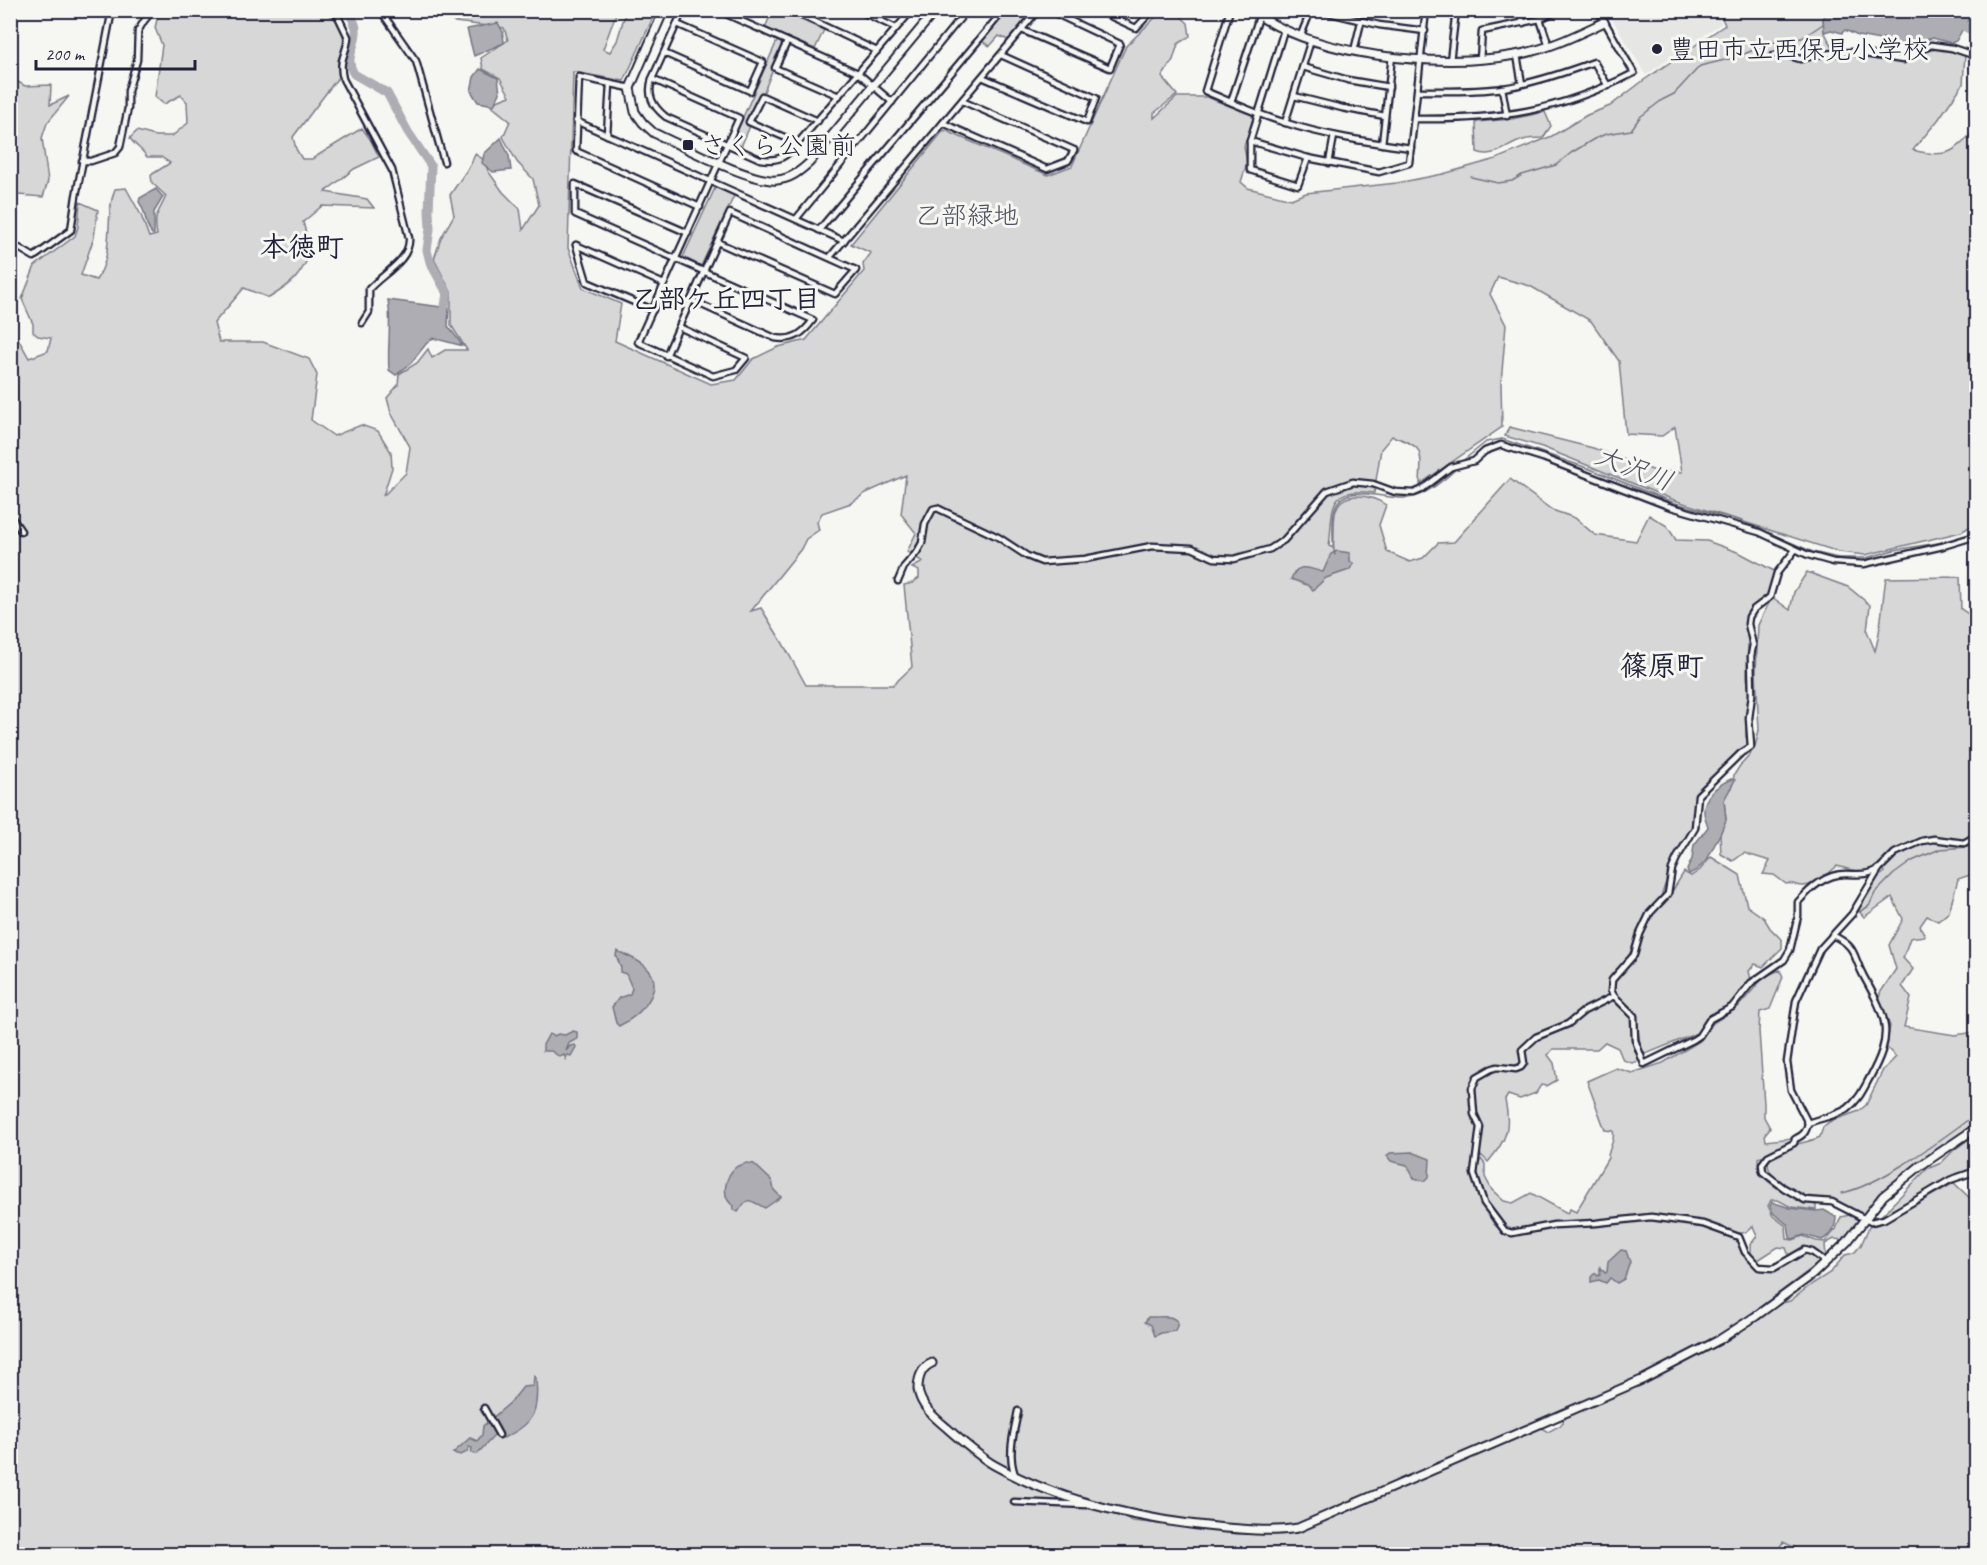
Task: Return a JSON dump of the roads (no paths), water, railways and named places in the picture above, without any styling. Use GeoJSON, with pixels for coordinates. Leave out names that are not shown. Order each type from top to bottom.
{"type":"FeatureCollection","features":[{"type":"Feature","properties":{"kind":"street"},"geometry":{"type":"LineString","coordinates":[[10,249],[19,248],[34,257],[70,232],[112,10]]}},
{"type":"Feature","properties":{"kind":"street"},"geometry":{"type":"LineString","coordinates":[[82,161],[91,161],[115,153],[120,147],[128,108],[128,91],[137,60],[138,31],[153,10]]}},
{"type":"Feature","properties":{"kind":"street"},"geometry":{"type":"LineString","coordinates":[[335,10],[348,37],[341,57],[340,68],[343,79],[392,170],[410,238],[410,245],[404,256],[369,289],[369,312],[362,323]]}},
{"type":"Feature","properties":{"kind":"street"},"geometry":{"type":"LineString","coordinates":[[380,10],[416,62],[444,162]]}},
{"type":"Feature","properties":{"kind":"street"},"geometry":{"type":"LineString","coordinates":[[664,10],[630,88],[635,112],[648,128],[752,177],[771,180],[786,178],[798,173],[809,162],[936,10]]}},
{"type":"Feature","properties":{"kind":"street"},"geometry":{"type":"LineString","coordinates":[[683,10],[652,79],[649,90],[651,101],[666,117],[760,159],[773,161],[784,158],[798,144],[912,10]]}},
{"type":"Feature","properties":{"kind":"street"},"geometry":{"type":"LineString","coordinates":[[717,10],[858,74],[892,102]]}},
{"type":"Feature","properties":{"kind":"street"},"geometry":{"type":"LineString","coordinates":[[806,10],[803,16],[877,51]]}},
{"type":"Feature","properties":{"kind":"street"},"geometry":{"type":"LineString","coordinates":[[858,10],[896,28]]}},
{"type":"Feature","properties":{"kind":"street"},"geometry":{"type":"LineString","coordinates":[[796,219],[967,10]]}},
{"type":"Feature","properties":{"kind":"street"},"geometry":{"type":"LineString","coordinates":[[819,230],[1004,10]]}},
{"type":"Feature","properties":{"kind":"street"},"geometry":{"type":"LineString","coordinates":[[830,257],[1038,10]]}},
{"type":"Feature","properties":{"kind":"street"},"geometry":{"type":"LineString","coordinates":[[1022,30],[1110,68],[1120,44],[1048,10]]}},
{"type":"Feature","properties":{"kind":"street"},"geometry":{"type":"LineString","coordinates":[[1097,10],[1136,28],[1153,10]]}},
{"type":"Feature","properties":{"kind":"street"},"geometry":{"type":"LineString","coordinates":[[1230,10],[1206,91],[1258,114],[1286,123],[1334,136],[1411,148]]}},
{"type":"Feature","properties":{"kind":"street"},"geometry":{"type":"LineString","coordinates":[[1251,10],[1284,30],[1311,40],[1354,51],[1421,60],[1450,61],[1480,61],[1516,55],[1550,46],[1604,22]]}},
{"type":"Feature","properties":{"kind":"street"},"geometry":{"type":"LineString","coordinates":[[1301,35],[1311,10]]}},
{"type":"Feature","properties":{"kind":"street"},"geometry":{"type":"LineString","coordinates":[[1317,10],[1361,22],[1425,30]]}},
{"type":"Feature","properties":{"kind":"street"},"geometry":{"type":"LineString","coordinates":[[1345,18],[1347,10]]}},
{"type":"Feature","properties":{"kind":"street"},"geometry":{"type":"LineString","coordinates":[[1250,141],[1308,158],[1379,172],[1409,163],[1426,10]]}},
{"type":"Feature","properties":{"kind":"street"},"geometry":{"type":"LineString","coordinates":[[1450,61],[1456,10]]}},
{"type":"Feature","properties":{"kind":"street"},"geometry":{"type":"LineString","coordinates":[[1520,10],[1523,23]]}},
{"type":"Feature","properties":{"kind":"street"},"geometry":{"type":"LineString","coordinates":[[1480,61],[1482,31],[1540,19],[1559,10]]}},
{"type":"Feature","properties":{"kind":"street"},"geometry":{"type":"LineString","coordinates":[[1414,119],[1450,120],[1507,116],[1586,96],[1634,73],[1598,10]]}},
{"type":"Feature","properties":{"kind":"street"},"geometry":{"type":"LineString","coordinates":[[1231,102],[1259,16]]}},
{"type":"Feature","properties":{"kind":"street"},"geometry":{"type":"LineString","coordinates":[[1540,19],[1550,46]]}},
{"type":"Feature","properties":{"kind":"street"},"geometry":{"type":"LineString","coordinates":[[1354,51],[1361,22]]}},
{"type":"Feature","properties":{"kind":"street"},"geometry":{"type":"LineString","coordinates":[[664,52],[750,91],[763,62],[677,24]]}},
{"type":"Feature","properties":{"kind":"street"},"geometry":{"type":"LineString","coordinates":[[1284,30],[1250,141],[1250,170],[1298,185],[1308,158]]}},
{"type":"Feature","properties":{"kind":"street"},"geometry":{"type":"LineString","coordinates":[[1286,123],[1311,40]]}},
{"type":"Feature","properties":{"kind":"street"},"geometry":{"type":"LineString","coordinates":[[787,42],[775,68],[839,96]]}},
{"type":"Feature","properties":{"kind":"street"},"geometry":{"type":"LineString","coordinates":[[1774,55],[1783,54],[1800,59],[1821,54],[1852,52],[1903,60],[1931,45],[1952,48],[1977,56]]}},
{"type":"Feature","properties":{"kind":"street"},"geometry":{"type":"LineString","coordinates":[[982,77],[1087,122],[1096,98],[1001,55]]}},
{"type":"Feature","properties":{"kind":"street"},"geometry":{"type":"LineString","coordinates":[[1516,55],[1522,84]]}},
{"type":"Feature","properties":{"kind":"street"},"geometry":{"type":"LineString","coordinates":[[1382,144],[1392,56]]}},
{"type":"Feature","properties":{"kind":"street"},"geometry":{"type":"LineString","coordinates":[[1418,91],[1469,91],[1502,88],[1561,74],[1594,62],[1608,86]]}},
{"type":"Feature","properties":{"kind":"street"},"geometry":{"type":"LineString","coordinates":[[1303,67],[1348,80],[1389,87]]}},
{"type":"Feature","properties":{"kind":"street"},"geometry":{"type":"LineString","coordinates":[[630,88],[579,77],[576,151],[700,207]]}},
{"type":"Feature","properties":{"kind":"street"},"geometry":{"type":"LineString","coordinates":[[652,79],[740,118],[727,145],[723,164],[712,181],[638,342],[713,376],[735,370],[746,358],[679,327]]}},
{"type":"Feature","properties":{"kind":"street"},"geometry":{"type":"LineString","coordinates":[[607,135],[610,84]]}},
{"type":"Feature","properties":{"kind":"street"},"geometry":{"type":"LineString","coordinates":[[1502,88],[1507,116]]}},
{"type":"Feature","properties":{"kind":"street"},"geometry":{"type":"LineString","coordinates":[[798,144],[749,122],[762,96],[818,121]]}},
{"type":"Feature","properties":{"kind":"street"},"geometry":{"type":"LineString","coordinates":[[1294,96],[1385,116]]}},
{"type":"Feature","properties":{"kind":"street"},"geometry":{"type":"LineString","coordinates":[[943,123],[1047,169],[1068,161],[1074,150],[962,101]]}},
{"type":"Feature","properties":{"kind":"street"},"geometry":{"type":"LineString","coordinates":[[576,121],[844,241]]}},
{"type":"Feature","properties":{"kind":"street"},"geometry":{"type":"LineString","coordinates":[[1329,163],[1334,136]]}},
{"type":"Feature","properties":{"kind":"street"},"geometry":{"type":"LineString","coordinates":[[688,232],[575,184],[574,214],[813,320],[802,334],[782,339],[775,338],[691,300]]}},
{"type":"Feature","properties":{"kind":"street"},"geometry":{"type":"LineString","coordinates":[[666,356],[691,300],[717,242],[730,213],[856,270],[836,294],[717,242]]}},
{"type":"Feature","properties":{"kind":"street"},"geometry":{"type":"LineString","coordinates":[[653,310],[587,282],[576,245],[664,284]]}},
{"type":"Feature","properties":{"kind":"street"},"geometry":{"type":"LineString","coordinates":[[898,581],[904,567],[917,552],[925,524],[933,508],[999,537],[1027,556],[1042,562],[1085,559],[1152,546],[1192,548],[1214,558],[1234,559],[1270,549],[1284,540],[1327,491],[1336,487],[1353,482],[1372,484],[1395,492],[1414,493],[1459,465],[1474,461],[1491,448],[1506,446],[1668,506],[1759,532],[1818,559],[1855,565],[1977,536]]}},
{"type":"Feature","properties":{"kind":"street"},"geometry":{"type":"LineString","coordinates":[[10,515],[21,531]]}},
{"type":"Feature","properties":{"kind":"street"},"geometry":{"type":"LineString","coordinates":[[1795,550],[1777,573],[1770,597],[1754,609],[1749,617],[1748,624],[1753,645],[1749,718],[1751,747],[1741,753],[1698,795],[1695,828],[1672,869],[1668,894],[1650,913],[1640,934],[1634,955],[1612,980],[1611,991],[1614,996],[1634,1016],[1636,1045],[1644,1064],[1694,1040],[1710,1019],[1732,1007],[1751,983],[1784,960],[1791,950],[1798,916],[1798,903],[1816,884],[1833,875],[1845,873],[1867,875],[1879,869]]}},
{"type":"Feature","properties":{"kind":"street"},"geometry":{"type":"LineString","coordinates":[[1977,836],[1964,843],[1934,839],[1922,841],[1895,853],[1879,869],[1852,914],[1820,950],[1796,1001],[1788,1048],[1789,1084],[1808,1123],[1805,1133],[1795,1139],[1794,1143],[1768,1156],[1762,1164],[1763,1172],[1805,1200],[1832,1202],[1871,1222],[1884,1219],[1950,1180],[1977,1171]]}},
{"type":"Feature","properties":{"kind":"street"},"geometry":{"type":"LineString","coordinates":[[1808,1123],[1838,1113],[1853,1104],[1871,1075],[1884,1046],[1887,1033],[1881,1009],[1861,972],[1853,950],[1845,940],[1832,935]]}},
{"type":"Feature","properties":{"kind":"street"},"geometry":{"type":"LineString","coordinates":[[1614,996],[1584,1011],[1568,1024],[1536,1037],[1522,1050],[1524,1063],[1521,1067],[1516,1069],[1497,1067],[1477,1077],[1474,1082],[1472,1088],[1474,1114],[1480,1127],[1474,1174],[1484,1203],[1496,1221],[1505,1231],[1512,1233],[1554,1225],[1651,1217],[1703,1224],[1739,1238],[1745,1252],[1759,1267],[1774,1268],[1805,1250],[1826,1262]]}},
{"type":"Feature","properties":{"kind":"street"},"geometry":{"type":"LineString","coordinates":[[932,1363],[922,1370],[918,1383],[919,1394],[931,1414],[982,1457],[1015,1475],[1095,1505],[1164,1521],[1281,1531],[1298,1528],[1644,1379],[1719,1340],[1812,1275],[1847,1242],[1883,1196],[1899,1182],[1977,1128]]}},
{"type":"Feature","properties":{"kind":"street"},"geometry":{"type":"LineString","coordinates":[[484,1408],[499,1435]]}},
{"type":"Feature","properties":{"kind":"street"},"geometry":{"type":"LineString","coordinates":[[1015,1475],[1011,1450],[1018,1411]]}},
{"type":"Feature","properties":{"kind":"street"},"geometry":{"type":"LineString","coordinates":[[1014,1502],[1095,1505]]}},
{"type":"Feature","properties":{"kind":"waterway"},"geometry":{"type":"LineString","coordinates":[[348,10],[356,28],[350,56],[354,74],[387,93],[408,132],[431,166],[430,229],[427,250],[430,262],[447,293],[445,306]]}},
{"type":"Feature","properties":{"kind":"waterway"},"geometry":{"type":"LineString","coordinates":[[1471,177],[1498,183],[1512,181],[1522,175],[1556,165],[1594,139],[1606,134],[1631,130],[1640,117],[1674,94],[1700,66],[1737,57],[1770,43],[1802,38],[1823,24]]}},
{"type":"Feature","properties":{"kind":"waterway"},"geometry":{"type":"LineString","coordinates":[[1964,26],[1976,33]]}},
{"type":"Feature","properties":{"kind":"waterway","name":"大沢川"},"geometry":{"type":"LineString","coordinates":[[1460,463],[1486,442],[1502,439],[1590,469],[1675,503],[1739,520],[1813,552],[1838,558],[1866,558],[1894,550],[1938,543],[1976,532]]}},
{"type":"Feature","properties":{"kind":"waterway","name":"大沢川"},"geometry":{"type":"LineString","coordinates":[[1335,555],[1333,522],[1335,508],[1340,499],[1359,494],[1395,498],[1414,497],[1434,487],[1458,467]]}},
{"type":"Feature","properties":{"kind":"waterway"},"geometry":{"type":"LineString","coordinates":[[1859,912],[1869,906],[1875,893],[1894,874],[1912,861],[1940,849],[1969,847],[1976,840]]}},
{"type":"Feature","properties":{"kind":"waterway"},"geometry":{"type":"LineString","coordinates":[[1842,1193],[1875,1181],[1893,1171],[1976,1114]]}},
{"type":"Feature","properties":{"kind":"place","name":"豊田市立西保見小学校"},"geometry":{"type":"Point","coordinates":[1657,49]}},
{"type":"Feature","properties":{"kind":"place","name":"さくら公園前"},"geometry":{"type":"Point","coordinates":[688,145]}},
{"type":"Feature","properties":{"kind":"district","name":"本徳町"},"geometry":{"type":"Point","coordinates":[302,246]}},
{"type":"Feature","properties":{"kind":"district","name":"乙部ケ丘四丁目"},"geometry":{"type":"Point","coordinates":[726,299]}},
{"type":"Feature","properties":{"kind":"district","name":"篠原町"},"geometry":{"type":"Point","coordinates":[1662,665]}},
{"type":"Feature","properties":{"kind":"park label","name":"乙部緑地"},"geometry":{"type":"Point","coordinates":[967,215]}}]}
